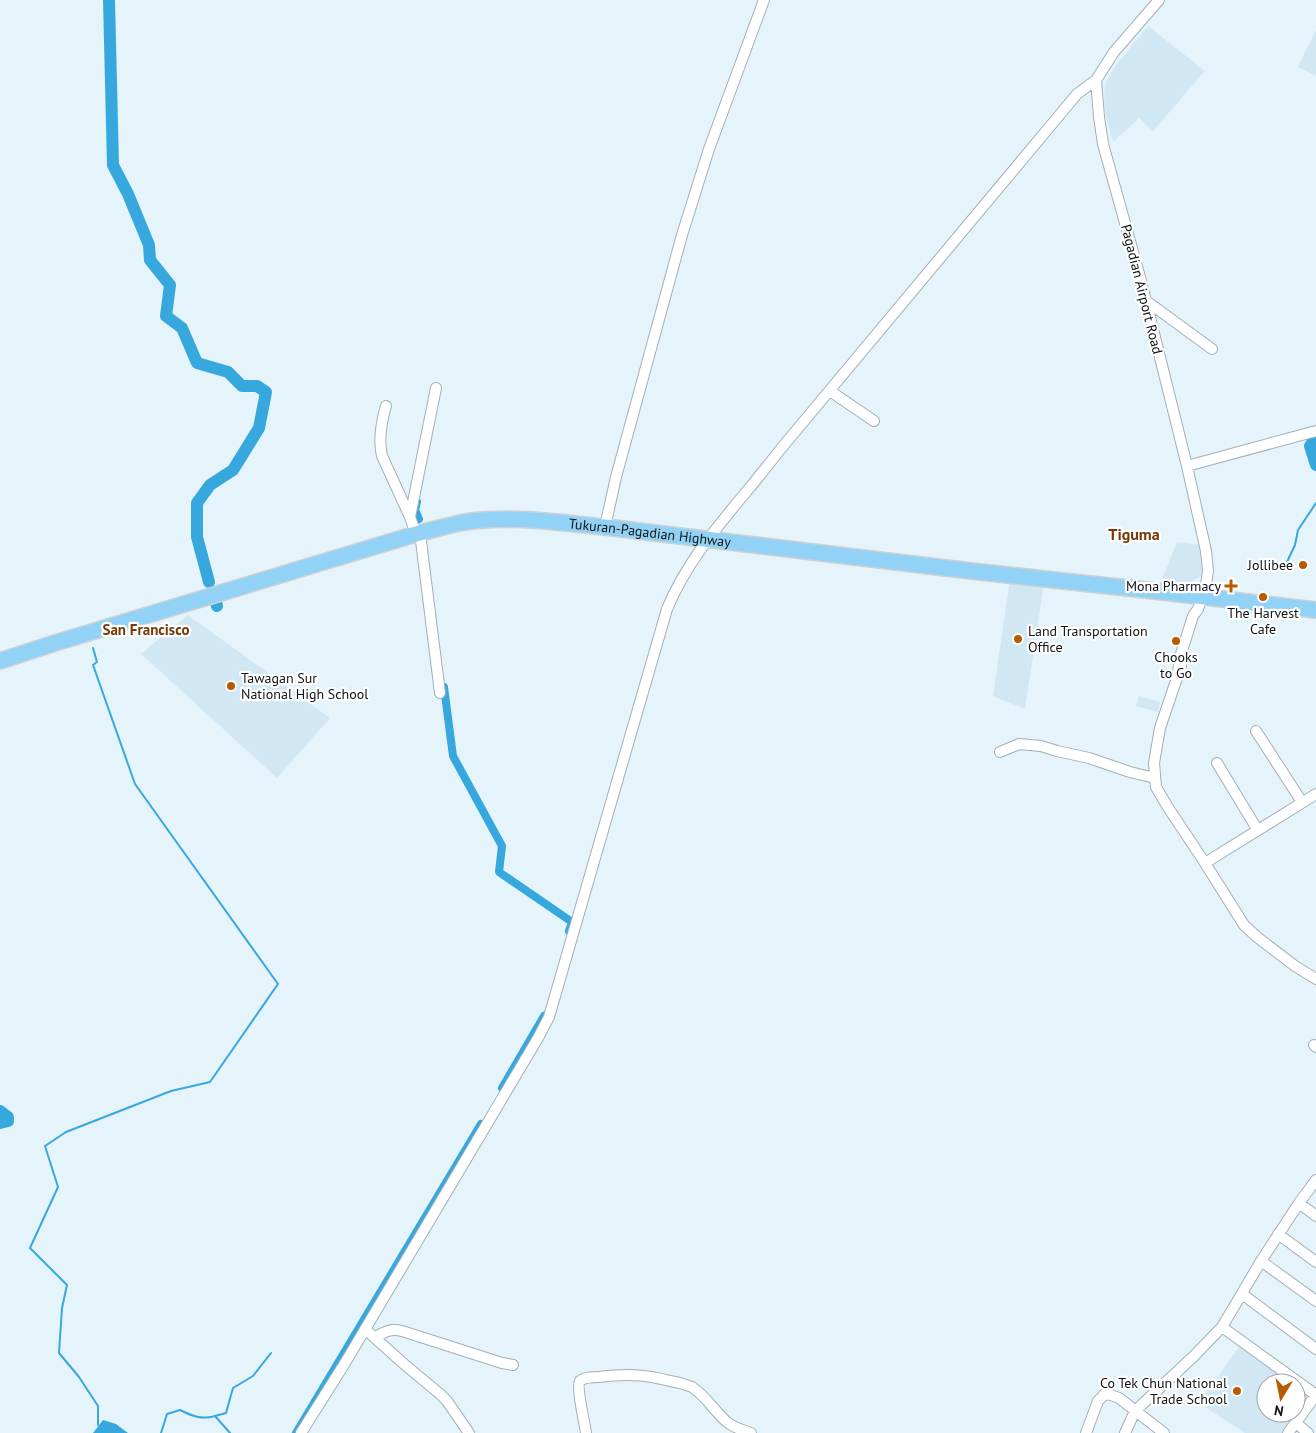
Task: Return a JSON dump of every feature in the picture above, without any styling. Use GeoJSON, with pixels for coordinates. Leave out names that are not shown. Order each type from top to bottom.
{"type":"FeatureCollection","features":[{"type":"Feature","properties":{"kind":"highway","name":"Tukuran-Pagadian Highway"},"geometry":{"type":"LineString","coordinates":[[0,661],[418,533],[465,522],[503,520],[546,522],[707,539],[971,571],[1200,603],[1316,610]]}},
{"type":"Feature","properties":{"kind":"street"},"geometry":{"type":"LineString","coordinates":[[605,528],[616,477],[682,235],[709,149],[764,0]]}},
{"type":"Feature","properties":{"kind":"street"},"geometry":{"type":"LineString","coordinates":[[301,1433],[511,1085],[549,1016],[668,609],[674,592],[686,570],[707,539],[1077,94],[1096,80],[1114,52],[1159,0]]}},
{"type":"Feature","properties":{"kind":"street","name":"Pagadian Airport Road"},"geometry":{"type":"LineString","coordinates":[[1096,80],[1103,144],[1187,466],[1208,565],[1207,578],[1200,603],[1193,616],[1187,642],[1180,657],[1178,672],[1160,728],[1154,763],[1154,778]]}},
{"type":"Feature","properties":{"kind":"street"},"geometry":{"type":"LineString","coordinates":[[1145,300],[1212,349]]}},
{"type":"Feature","properties":{"kind":"street"},"geometry":{"type":"LineString","coordinates":[[410,518],[436,388]]}},
{"type":"Feature","properties":{"kind":"street"},"geometry":{"type":"LineString","coordinates":[[830,391],[874,422]]}},
{"type":"Feature","properties":{"kind":"street"},"geometry":{"type":"LineString","coordinates":[[386,406],[381,423],[379,447],[418,533],[440,693]]}},
{"type":"Feature","properties":{"kind":"street"},"geometry":{"type":"LineString","coordinates":[[1187,466],[1316,431]]}},
{"type":"Feature","properties":{"kind":"street"},"geometry":{"type":"LineString","coordinates":[[1256,731],[1302,802]]}},
{"type":"Feature","properties":{"kind":"street"},"geometry":{"type":"LineString","coordinates":[[1000,752],[1019,744],[1041,746],[1090,758],[1154,778],[1156,787],[1166,806],[1244,925],[1257,937],[1316,979]]}},
{"type":"Feature","properties":{"kind":"street"},"geometry":{"type":"LineString","coordinates":[[1217,763],[1257,829]]}},
{"type":"Feature","properties":{"kind":"street"},"geometry":{"type":"LineString","coordinates":[[1205,863],[1316,794]]}},
{"type":"Feature","properties":{"kind":"street"},"geometry":{"type":"LineString","coordinates":[[1125,1433],[1135,1411],[1222,1328],[1261,1260],[1316,1180]]}},
{"type":"Feature","properties":{"kind":"street"},"geometry":{"type":"LineString","coordinates":[[1299,1203],[1316,1216]]}},
{"type":"Feature","properties":{"kind":"street"},"geometry":{"type":"LineString","coordinates":[[1278,1234],[1316,1262]]}},
{"type":"Feature","properties":{"kind":"street"},"geometry":{"type":"LineString","coordinates":[[1261,1260],[1316,1301]]}},
{"type":"Feature","properties":{"kind":"street"},"geometry":{"type":"LineString","coordinates":[[1242,1294],[1316,1349]]}},
{"type":"Feature","properties":{"kind":"street"},"geometry":{"type":"LineString","coordinates":[[1222,1328],[1316,1395],[1306,1409]]}},
{"type":"Feature","properties":{"kind":"street"},"geometry":{"type":"LineString","coordinates":[[365,1329],[440,1394],[469,1433]]}},
{"type":"Feature","properties":{"kind":"street"},"geometry":{"type":"LineString","coordinates":[[375,1337],[388,1330],[402,1330],[513,1365]]}},
{"type":"Feature","properties":{"kind":"street"},"geometry":{"type":"LineString","coordinates":[[586,1433],[579,1382],[583,1379],[594,1377],[635,1374],[690,1386],[700,1393],[728,1423],[751,1433]]}},
{"type":"Feature","properties":{"kind":"street"},"geometry":{"type":"LineString","coordinates":[[1086,1433],[1098,1401],[1105,1394],[1118,1398],[1163,1433]]}},
{"type":"Feature","properties":{"kind":"street"},"geometry":{"type":"LineString","coordinates":[[1288,1433],[1296,1423],[1308,1433]]}},
{"type":"Feature","properties":{"kind":"shaded area"},"geometry":{"type":"Polygon","coordinates":[[[1148,26],[1205,71],[1153,131],[1139,118],[1113,142],[1104,101],[1105,84],[1116,65],[1148,26]]]}},
{"type":"Feature","properties":{"kind":"shaded area"},"geometry":{"type":"Polygon","coordinates":[[[1316,30],[1316,76],[1298,67],[1316,30]]]}},
{"type":"Feature","properties":{"kind":"shaded area"},"geometry":{"type":"Polygon","coordinates":[[[1177,542],[1202,545],[1202,575],[1183,588],[1159,587],[1177,542]]]}},
{"type":"Feature","properties":{"kind":"shaded area","name":"Land Transportation Office"},"geometry":{"type":"Polygon","coordinates":[[[1010,579],[1044,583],[1025,709],[993,696],[1010,579]]]}},
{"type":"Feature","properties":{"kind":"shaded area","name":"Tawagan Sur National High School"},"geometry":{"type":"Polygon","coordinates":[[[188,615],[330,718],[277,778],[141,654],[188,615]]]}},
{"type":"Feature","properties":{"kind":"shaded area"},"geometry":{"type":"Polygon","coordinates":[[[1139,696],[1160,702],[1158,712],[1136,706],[1139,696]]]}},
{"type":"Feature","properties":{"kind":"shaded area","name":"Co Tek Chun National Trade School"},"geometry":{"type":"Polygon","coordinates":[[[1241,1344],[1280,1373],[1256,1373],[1256,1423],[1292,1423],[1284,1433],[1245,1433],[1199,1403],[1241,1344]]]}},
{"type":"Feature","properties":{"kind":"shaded area","name":"Co Tek Chun National Trade School"},"geometry":{"type":"Polygon","coordinates":[[[1306,1392],[1312,1396],[1306,1404],[1306,1392]]]}},
{"type":"Feature","properties":{"kind":"water"},"geometry":{"type":"Polygon","coordinates":[[[103,1420],[116,1424],[128,1433],[93,1433],[103,1420]]]}},
{"type":"Feature","properties":{"kind":"waterway"},"geometry":{"type":"LineString","coordinates":[[109,0],[113,165],[128,194],[149,245],[150,260],[170,285],[166,316],[182,328],[197,363],[228,372],[242,386],[257,386],[266,392],[259,428],[233,470],[210,485],[197,503],[197,537],[209,582]]}},
{"type":"Feature","properties":{"kind":"waterway"},"geometry":{"type":"LineString","coordinates":[[1316,437],[1310,446],[1316,465]]}},
{"type":"Feature","properties":{"kind":"waterway"},"geometry":{"type":"LineString","coordinates":[[417,502],[415,510],[419,519]]}},
{"type":"Feature","properties":{"kind":"waterway"},"geometry":{"type":"LineString","coordinates":[[1286,564],[1295,545],[1298,530],[1316,503]]}},
{"type":"Feature","properties":{"kind":"waterway"},"geometry":{"type":"LineString","coordinates":[[216,602],[217,606]]}},
{"type":"Feature","properties":{"kind":"waterway"},"geometry":{"type":"LineString","coordinates":[[212,607],[217,606]]}},
{"type":"Feature","properties":{"kind":"waterway"},"geometry":{"type":"LineString","coordinates":[[93,648],[97,662],[93,665],[135,784],[278,984],[210,1082],[171,1091],[66,1132],[45,1146],[58,1187],[30,1248],[67,1285],[62,1308],[59,1353],[79,1377],[98,1406],[98,1425]]}},
{"type":"Feature","properties":{"kind":"waterway"},"geometry":{"type":"LineString","coordinates":[[444,687],[453,756],[502,846],[499,872],[572,922],[569,931]]}},
{"type":"Feature","properties":{"kind":"waterway"},"geometry":{"type":"LineString","coordinates":[[502,1088],[544,1016]]}},
{"type":"Feature","properties":{"kind":"waterway"},"geometry":{"type":"LineString","coordinates":[[0,1111],[8,1117],[8,1121],[0,1123]]}},
{"type":"Feature","properties":{"kind":"waterway"},"geometry":{"type":"LineString","coordinates":[[296,1433],[481,1124]]}},
{"type":"Feature","properties":{"kind":"waterway"},"geometry":{"type":"LineString","coordinates":[[230,1433],[215,1416],[226,1413],[233,1388],[253,1376],[271,1353]]}},
{"type":"Feature","properties":{"kind":"waterway"},"geometry":{"type":"LineString","coordinates":[[161,1433],[167,1414],[180,1410],[197,1417],[215,1416]]}},
{"type":"Feature","properties":{"kind":"place","name":"Jollibee"},"geometry":{"type":"Point","coordinates":[1303,565]}},
{"type":"Feature","properties":{"kind":"place","name":"Mona Pharmacy"},"geometry":{"type":"Point","coordinates":[1231,586]}},
{"type":"Feature","properties":{"kind":"place","name":"The Harvest Cafe"},"geometry":{"type":"Point","coordinates":[1263,597]}},
{"type":"Feature","properties":{"kind":"place","name":"Land Transportation Office"},"geometry":{"type":"Point","coordinates":[1018,639]}},
{"type":"Feature","properties":{"kind":"place","name":"Chooks to Go"},"geometry":{"type":"Point","coordinates":[1176,641]}},
{"type":"Feature","properties":{"kind":"place","name":"Tawagan Sur National High School"},"geometry":{"type":"Point","coordinates":[231,686]}},
{"type":"Feature","properties":{"kind":"place","name":"Co Tek Chun National Trade School"},"geometry":{"type":"Point","coordinates":[1237,1391]}},
{"type":"Feature","properties":{"kind":"district","name":"Tiguma"},"geometry":{"type":"Point","coordinates":[1134,534]}},
{"type":"Feature","properties":{"kind":"district","name":"San Francisco"},"geometry":{"type":"Point","coordinates":[146,629]}}]}
